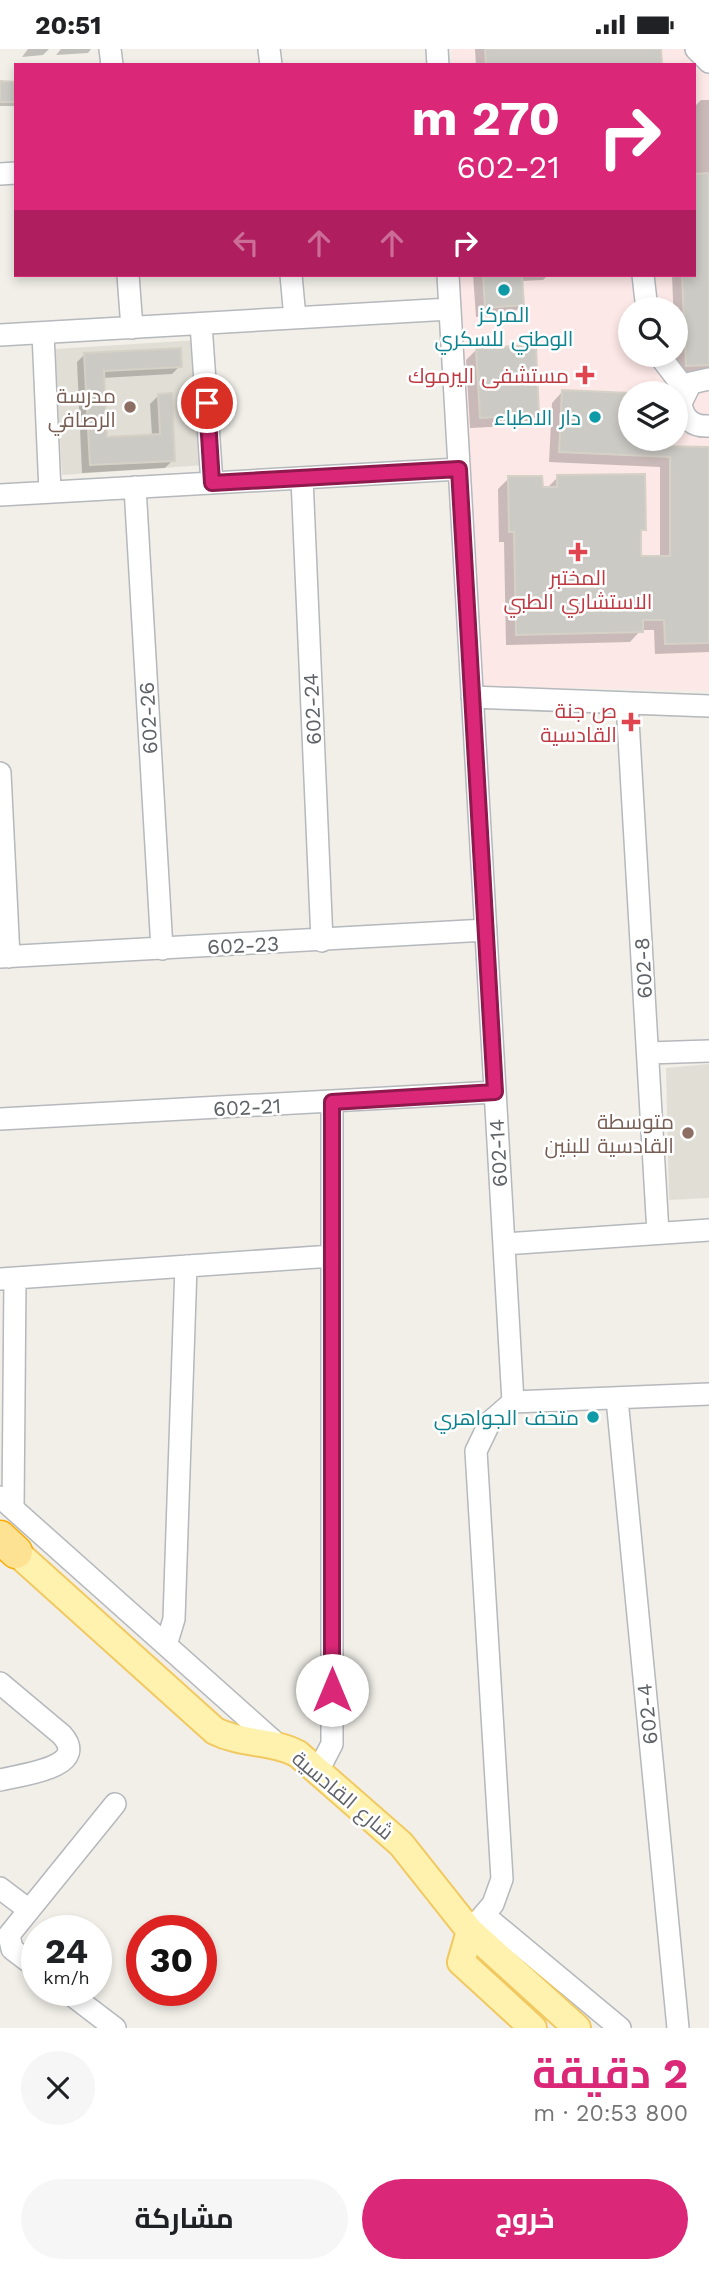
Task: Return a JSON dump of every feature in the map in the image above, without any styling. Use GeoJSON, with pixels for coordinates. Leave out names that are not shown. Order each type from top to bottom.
{"type":"FeatureCollection","features":[{"type":"Feature","properties":{"kind":"main road","name":"شارع القادسية"},"geometry":{"type":"LineString","coordinates":[[8,1545],[215,1731],[246,1743],[278,1745],[298,1754],[401,1844],[578,2028]]}},
{"type":"Feature","properties":{"kind":"main road"},"geometry":{"type":"LineString","coordinates":[[477,1923],[461,1962],[533,2028]]}},
{"type":"Feature","properties":{"kind":"street"},"geometry":{"type":"LineString","coordinates":[[696,49],[709,62]]}},
{"type":"Feature","properties":{"kind":"street"},"geometry":{"type":"LineString","coordinates":[[128,277],[132,328]]}},
{"type":"Feature","properties":{"kind":"street"},"geometry":{"type":"LineString","coordinates":[[291,277],[295,318]]}},
{"type":"Feature","properties":{"kind":"street","name":"602-14"},"geometry":{"type":"LineString","coordinates":[[448,277],[513,1402]]}},
{"type":"Feature","properties":{"kind":"street"},"geometry":{"type":"LineString","coordinates":[[643,277],[646,297]]}},
{"type":"Feature","properties":{"kind":"street"},"geometry":{"type":"LineString","coordinates":[[0,335],[450,309]]}},
{"type":"Feature","properties":{"kind":"street"},"geometry":{"type":"LineString","coordinates":[[201,324],[212,483]]}},
{"type":"Feature","properties":{"kind":"street"},"geometry":{"type":"LineString","coordinates":[[43,333],[51,492]]}},
{"type":"Feature","properties":{"kind":"street"},"geometry":{"type":"LineString","coordinates":[[668,367],[679,381]]}},
{"type":"Feature","properties":{"kind":"street"},"geometry":{"type":"LineString","coordinates":[[688,387],[697,380],[709,379]]}},
{"type":"Feature","properties":{"kind":"street"},"geometry":{"type":"LineString","coordinates":[[688,419],[699,426],[709,426]]}},
{"type":"Feature","properties":{"kind":"street"},"geometry":{"type":"LineString","coordinates":[[0,495],[459,469]]}},
{"type":"Feature","properties":{"kind":"street","name":"602-24"},"geometry":{"type":"LineString","coordinates":[[302,478],[322,941]]}},
{"type":"Feature","properties":{"kind":"street","name":"602-26"},"geometry":{"type":"LineString","coordinates":[[135,487],[162,949]]}},
{"type":"Feature","properties":{"kind":"street"},"geometry":{"type":"LineString","coordinates":[[472,698],[709,706]]}},
{"type":"Feature","properties":{"kind":"street","name":"602-8"},"geometry":{"type":"LineString","coordinates":[[627,703],[658,1233]]}},
{"type":"Feature","properties":{"kind":"street"},"geometry":{"type":"LineString","coordinates":[[0,773],[5,957]]}},
{"type":"Feature","properties":{"kind":"street","name":"602-23"},"geometry":{"type":"LineString","coordinates":[[5,957],[486,930]]}},
{"type":"Feature","properties":{"kind":"street"},"geometry":{"type":"LineString","coordinates":[[648,1053],[709,1051]]}},
{"type":"Feature","properties":{"kind":"street","name":"602-21"},"geometry":{"type":"LineString","coordinates":[[0,1119],[495,1092]]}},
{"type":"Feature","properties":{"kind":"street"},"geometry":{"type":"LineString","coordinates":[[318,1771],[332,1744],[332,1102]]}},
{"type":"Feature","properties":{"kind":"street"},"geometry":{"type":"LineString","coordinates":[[504,1244],[709,1230]]}},
{"type":"Feature","properties":{"kind":"street"},"geometry":{"type":"LineString","coordinates":[[278,1745],[6,1503],[7,1279],[332,1256]]}},
{"type":"Feature","properties":{"kind":"street"},"geometry":{"type":"LineString","coordinates":[[166,1645],[174,1619],[186,1266]]}},
{"type":"Feature","properties":{"kind":"street"},"geometry":{"type":"LineString","coordinates":[[620,2028],[477,1923],[493,1904],[502,1879],[476,1451],[491,1422],[513,1402],[709,1394]]}},
{"type":"Feature","properties":{"kind":"street","name":"602-4"},"geometry":{"type":"LineString","coordinates":[[617,1399],[678,2028]]}},
{"type":"Feature","properties":{"kind":"street"},"geometry":{"type":"LineString","coordinates":[[0,1683],[62,1735],[69,1747],[65,1761],[58,1766],[0,1780]]}},
{"type":"Feature","properties":{"kind":"street"},"geometry":{"type":"LineString","coordinates":[[25,1915],[115,1804]]}},
{"type":"Feature","properties":{"kind":"street"},"geometry":{"type":"LineString","coordinates":[[0,1888],[29,1910]]}},
{"type":"Feature","properties":{"kind":"street"},"geometry":{"type":"LineString","coordinates":[[21,1920],[9,1935],[9,1943],[21,1954]]}},
{"type":"Feature","properties":{"kind":"street"},"geometry":{"type":"LineString","coordinates":[[86,2006],[115,2028]]}},
{"type":"Feature","properties":{"kind":"shaded area","name":"مستشفى اليرموك"},"geometry":{"type":"Polygon","coordinates":[[[452,49],[709,49],[709,691],[471,686],[459,277],[696,277],[696,63],[452,63],[452,49]]]}},
{"type":"Feature","properties":{"kind":"shaded area","name":"مدرسة الرصافي"},"geometry":{"type":"Polygon","coordinates":[[[198,340],[205,465],[62,475],[55,349],[198,340]]]}},
{"type":"Feature","properties":{"kind":"shaded area","name":"متوسطة القادسية للبنين"},"geometry":{"type":"Polygon","coordinates":[[[709,1064],[709,1198],[669,1200],[666,1068],[709,1064]]]}},
{"type":"Feature","properties":{"kind":"building"},"geometry":{"type":"Polygon","coordinates":[[[485,49],[661,49],[662,63],[486,63],[485,49]]]}},
{"type":"Feature","properties":{"kind":"building"},"geometry":{"type":"Polygon","coordinates":[[[0,81],[14,82],[14,102],[0,102],[0,81]]]}},
{"type":"Feature","properties":{"kind":"building"},"geometry":{"type":"Polygon","coordinates":[[[709,173],[709,365],[688,366],[688,297],[683,297],[682,277],[696,277],[696,174],[709,173]]]}},
{"type":"Feature","properties":{"kind":"building","name":"المركز الوطني للسكري"},"geometry":{"type":"Polygon","coordinates":[[[483,277],[522,277],[524,305],[485,308],[483,277]]]}},
{"type":"Feature","properties":{"kind":"building"},"geometry":{"type":"Polygon","coordinates":[[[536,345],[539,415],[480,418],[476,348],[536,345]]]}},
{"type":"Feature","properties":{"kind":"building"},"geometry":{"type":"Polygon","coordinates":[[[181,348],[182,367],[104,371],[107,437],[160,434],[158,394],[172,393],[175,461],[90,465],[84,353],[181,348]]]}},
{"type":"Feature","properties":{"kind":"building"},"geometry":{"type":"Polygon","coordinates":[[[562,390],[618,392],[618,451],[688,451],[688,447],[709,447],[709,643],[665,644],[664,620],[643,620],[643,632],[516,635],[514,532],[509,532],[508,476],[542,476],[543,487],[557,487],[557,475],[645,474],[646,530],[641,530],[641,556],[670,556],[670,457],[559,452],[562,390]]]}},
{"type":"Feature","properties":{"kind":"place","name":"المركز الوطني للسكري"},"geometry":{"type":"Point","coordinates":[504,290]}},
{"type":"Feature","properties":{"kind":"place","name":"مستشفى اليرموك"},"geometry":{"type":"Point","coordinates":[585,375]}},
{"type":"Feature","properties":{"kind":"place","name":"مدرسة الرصافي"},"geometry":{"type":"Point","coordinates":[130,407]}},
{"type":"Feature","properties":{"kind":"place","name":"دار الاطباء"},"geometry":{"type":"Point","coordinates":[595,417]}},
{"type":"Feature","properties":{"kind":"place","name":"المختبر الاستشاري الطبي"},"geometry":{"type":"Point","coordinates":[578,552]}},
{"type":"Feature","properties":{"kind":"place","name":"ص جنة القادسية"},"geometry":{"type":"Point","coordinates":[631,722]}},
{"type":"Feature","properties":{"kind":"place","name":"متوسطة القادسية للبنين"},"geometry":{"type":"Point","coordinates":[688,1133]}},
{"type":"Feature","properties":{"kind":"place","name":"متحف الجواهري"},"geometry":{"type":"Point","coordinates":[593,1417]}},
{"type":"Feature","properties":{"kind":"route"},"geometry":{"type":"LineString","coordinates":[[207,403],[212,483],[459,469],[495,1092],[332,1102],[332,1690]]}}]}
